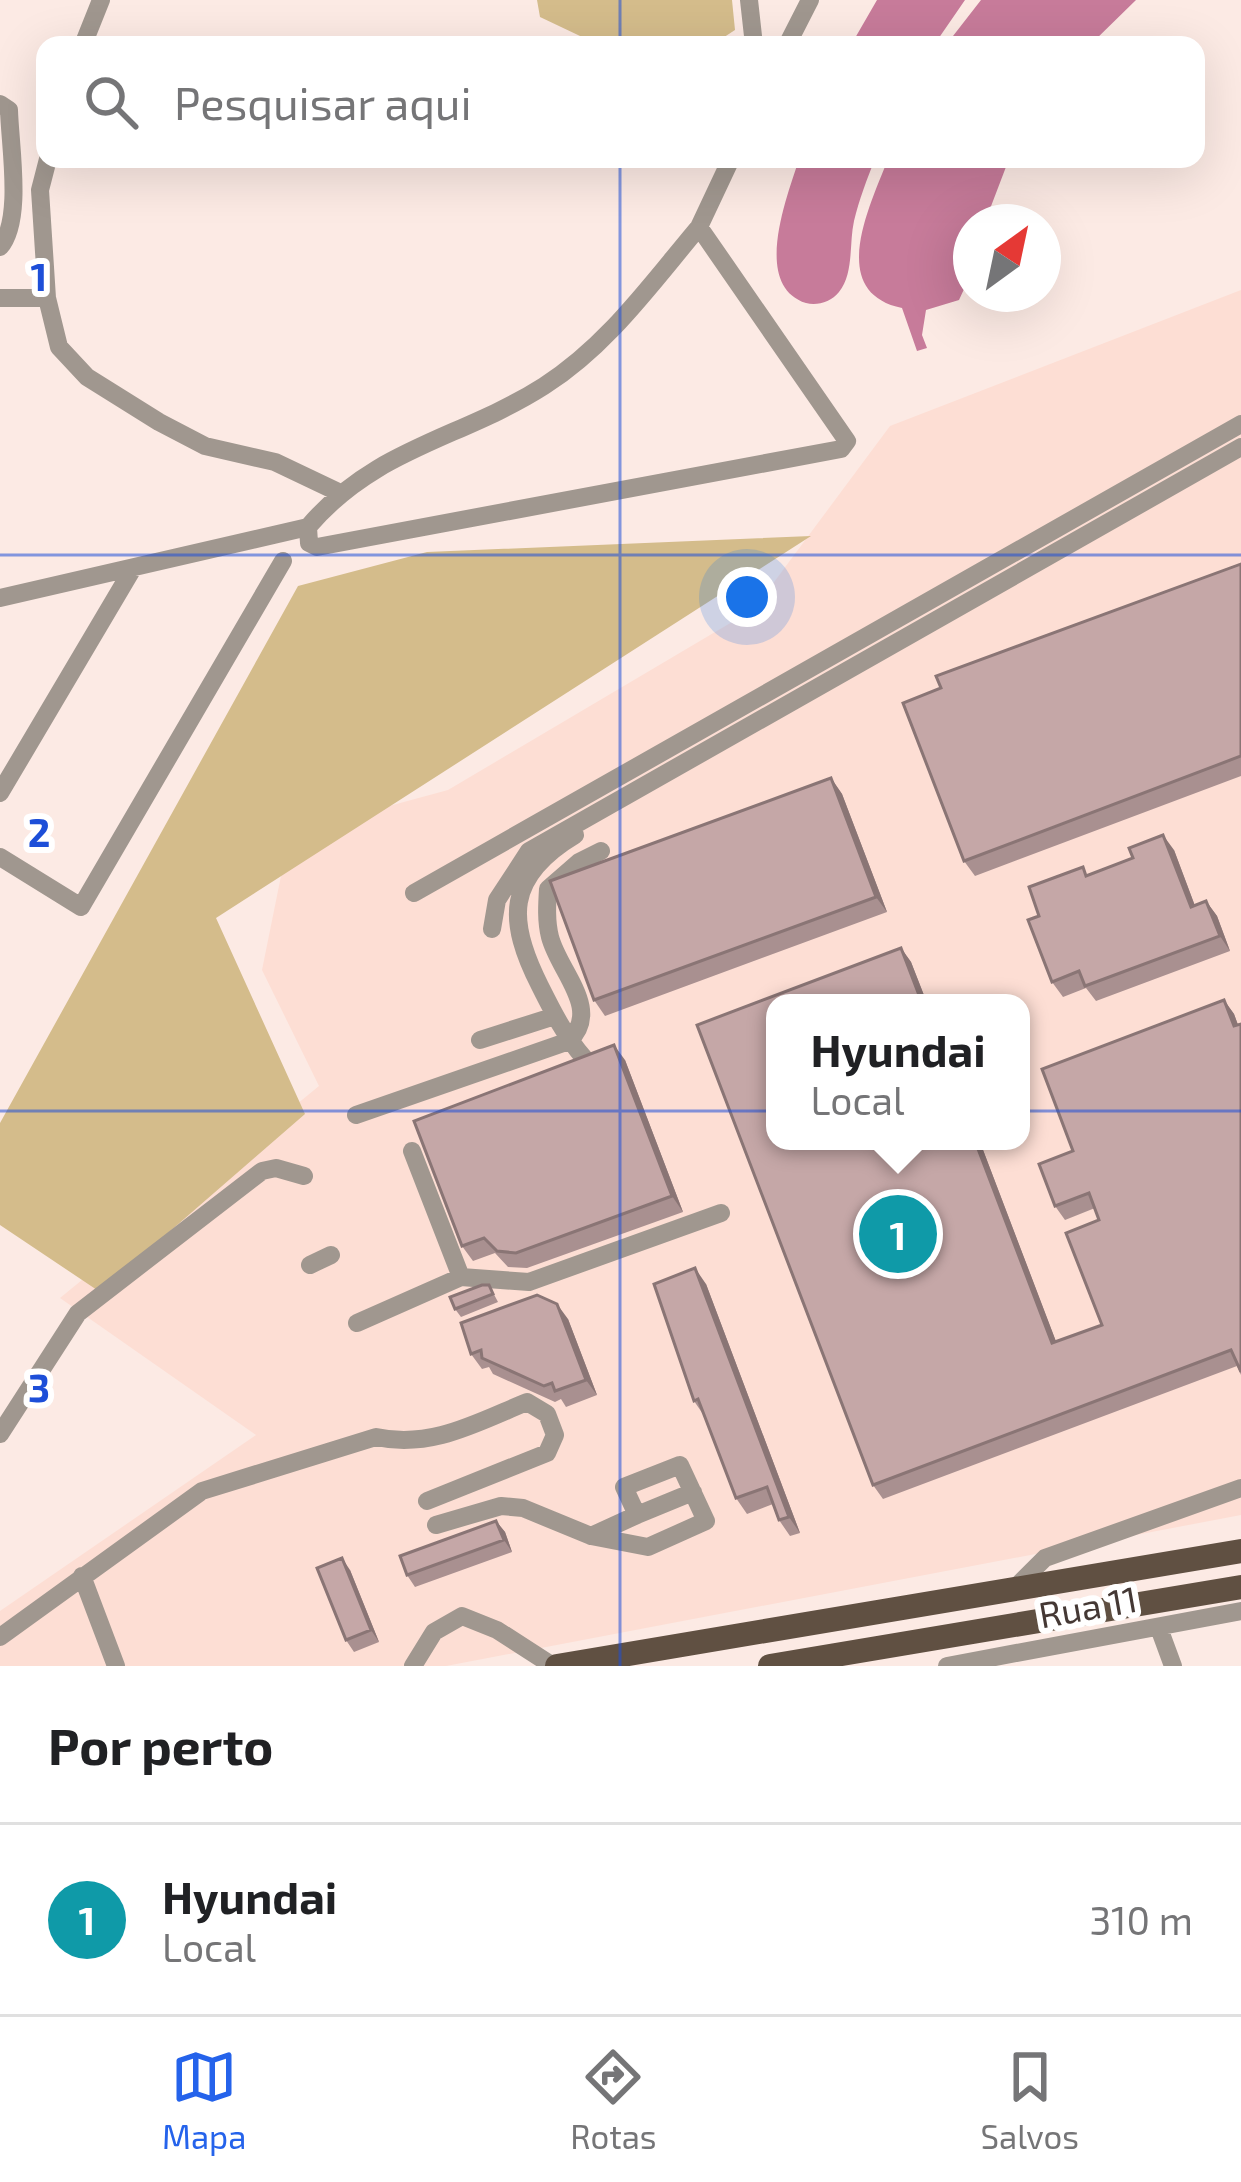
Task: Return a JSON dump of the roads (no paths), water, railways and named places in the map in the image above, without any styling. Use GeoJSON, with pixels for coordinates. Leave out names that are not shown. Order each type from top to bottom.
{"type":"FeatureCollection","features":[{"type":"Feature","properties":{"kind":"main road"},"geometry":{"type":"LineString","coordinates":[[555,1666],[1241,1551]]}},
{"type":"Feature","properties":{"kind":"main road"},"geometry":{"type":"LineString","coordinates":[[770,1666],[1241,1587]]}},
{"type":"Feature","properties":{"kind":"street"},"geometry":{"type":"LineString","coordinates":[[749,0],[753,36]]}},
{"type":"Feature","properties":{"kind":"street"},"geometry":{"type":"LineString","coordinates":[[792,36],[810,0]]}},
{"type":"Feature","properties":{"kind":"street"},"geometry":{"type":"LineString","coordinates":[[86,36],[98,1]]}},
{"type":"Feature","properties":{"kind":"street"},"geometry":{"type":"LineString","coordinates":[[0,104],[8,110],[11,187],[9,231],[0,247]]}},
{"type":"Feature","properties":{"kind":"street"},"geometry":{"type":"LineString","coordinates":[[46,168],[40,190],[46,298],[59,347],[87,377],[125,404],[205,446],[275,462],[338,492]]}},
{"type":"Feature","properties":{"kind":"street"},"geometry":{"type":"LineString","coordinates":[[0,598],[308,527],[338,492],[377,467],[546,385],[606,338],[699,227],[727,168]]}},
{"type":"Feature","properties":{"kind":"street"},"geometry":{"type":"LineString","coordinates":[[11,187],[40,190]]}},
{"type":"Feature","properties":{"kind":"street"},"geometry":{"type":"LineString","coordinates":[[308,527],[309,543],[316,547],[841,449],[847,441],[699,227]]}},
{"type":"Feature","properties":{"kind":"street"},"geometry":{"type":"LineString","coordinates":[[0,298],[46,298]]}},
{"type":"Feature","properties":{"kind":"street"},"geometry":{"type":"LineString","coordinates":[[414,893],[1241,424]]}},
{"type":"Feature","properties":{"kind":"street"},"geometry":{"type":"LineString","coordinates":[[492,929],[496,900],[529,851],[1241,447]]}},
{"type":"Feature","properties":{"kind":"street"},"geometry":{"type":"LineString","coordinates":[[0,857],[81,907],[283,561]]}},
{"type":"Feature","properties":{"kind":"street"},"geometry":{"type":"LineString","coordinates":[[0,793],[132,570]]}},
{"type":"Feature","properties":{"kind":"street"},"geometry":{"type":"LineString","coordinates":[[584,1058],[569,1041],[517,939],[517,898],[530,874],[568,839],[625,808],[668,772]]}},
{"type":"Feature","properties":{"kind":"street"},"geometry":{"type":"LineString","coordinates":[[356,1114],[569,1041],[580,1030],[584,1015],[550,938],[548,889],[579,862],[601,851]]}},
{"type":"Feature","properties":{"kind":"street"},"geometry":{"type":"LineString","coordinates":[[480,1040],[555,1016]]}},
{"type":"Feature","properties":{"kind":"street"},"geometry":{"type":"LineString","coordinates":[[412,1151],[461,1276]]}},
{"type":"Feature","properties":{"kind":"street"},"geometry":{"type":"LineString","coordinates":[[0,1434],[78,1313],[262,1171],[276,1168],[304,1176]]}},
{"type":"Feature","properties":{"kind":"street"},"geometry":{"type":"LineString","coordinates":[[357,1323],[461,1276],[529,1282],[721,1213]]}},
{"type":"Feature","properties":{"kind":"street"},"geometry":{"type":"LineString","coordinates":[[310,1265],[331,1255]]}},
{"type":"Feature","properties":{"kind":"street"},"geometry":{"type":"LineString","coordinates":[[0,1637],[202,1491],[376,1437],[404,1443],[434,1439],[527,1402],[547,1414],[555,1435],[548,1453],[427,1502]]}},
{"type":"Feature","properties":{"kind":"street"},"geometry":{"type":"LineString","coordinates":[[437,1537],[501,1506],[523,1508],[591,1536],[648,1547],[706,1521],[680,1465],[623,1487],[637,1515]]}},
{"type":"Feature","properties":{"kind":"street"},"geometry":{"type":"LineString","coordinates":[[1016,1587],[1045,1558],[1241,1488]]}},
{"type":"Feature","properties":{"kind":"street"},"geometry":{"type":"LineString","coordinates":[[591,1536],[693,1492]]}},
{"type":"Feature","properties":{"kind":"street"},"geometry":{"type":"LineString","coordinates":[[82,1576],[116,1666]]}},
{"type":"Feature","properties":{"kind":"street","name":"Rua 11"},"geometry":{"type":"LineString","coordinates":[[946,1666],[1009,1661],[1241,1611]]}},
{"type":"Feature","properties":{"kind":"street"},"geometry":{"type":"LineString","coordinates":[[412,1666],[434,1632],[462,1616],[497,1630],[555,1666]]}},
{"type":"Feature","properties":{"kind":"street"},"geometry":{"type":"LineString","coordinates":[[1159,1628],[1172,1666]]}},
{"type":"Feature","properties":{"kind":"place","name":"Hyundai"},"geometry":{"type":"Point","coordinates":[898,1234]}}]}
